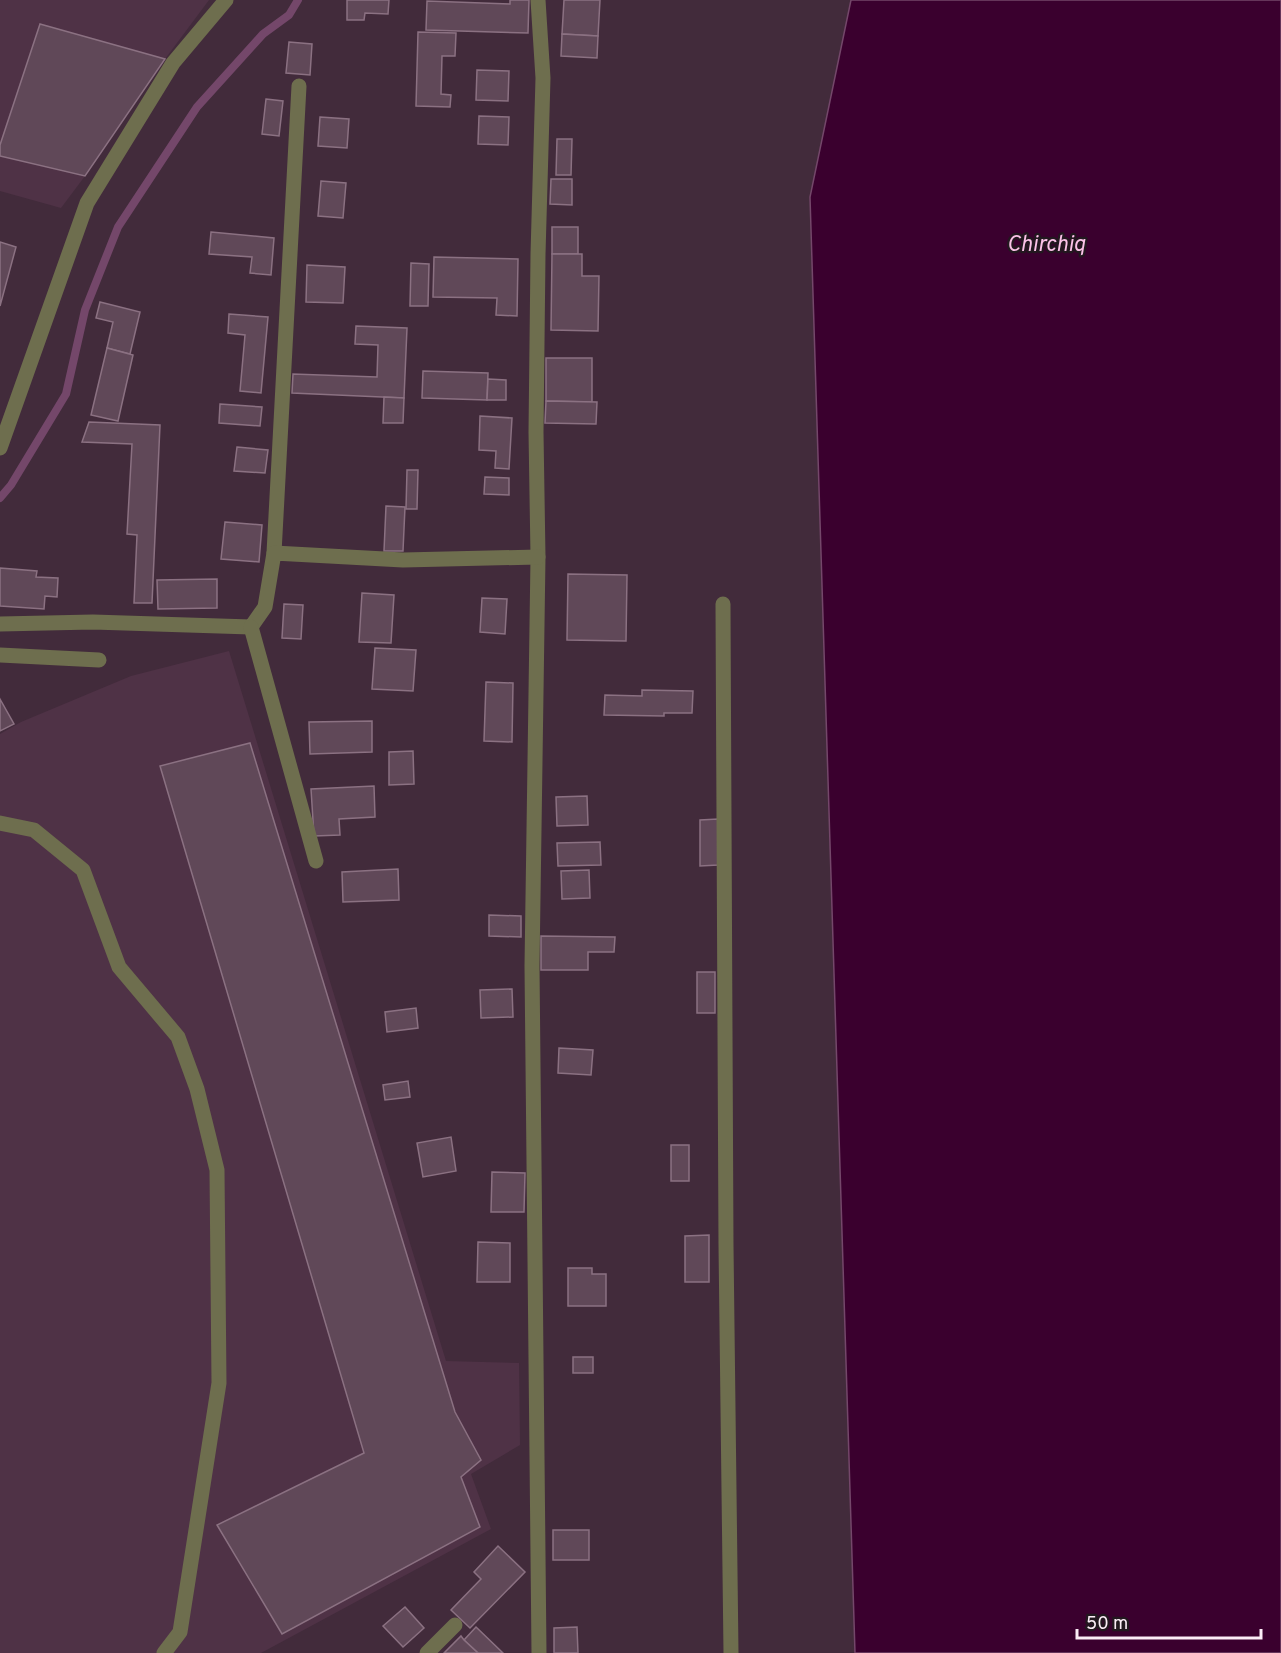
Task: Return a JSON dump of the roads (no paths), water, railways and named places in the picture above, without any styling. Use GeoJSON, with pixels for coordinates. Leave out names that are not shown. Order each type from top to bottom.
{"type":"FeatureCollection","features":[{"type":"Feature","properties":{"kind":"street"},"geometry":{"type":"LineString","coordinates":[[0,448],[87,203],[173,63],[226,0]]}},
{"type":"Feature","properties":{"kind":"street"},"geometry":{"type":"LineString","coordinates":[[538,0],[543,78],[536,432],[538,557],[532,966],[539,1653]]}},
{"type":"Feature","properties":{"kind":"street"},"geometry":{"type":"LineString","coordinates":[[251,627],[265,607],[274,553],[298,86]]}},
{"type":"Feature","properties":{"kind":"street"},"geometry":{"type":"LineString","coordinates":[[274,553],[403,560],[538,557]]}},
{"type":"Feature","properties":{"kind":"street"},"geometry":{"type":"LineString","coordinates":[[723,604],[731,1653]]}},
{"type":"Feature","properties":{"kind":"street"},"geometry":{"type":"LineString","coordinates":[[0,624],[93,622],[251,627]]}},
{"type":"Feature","properties":{"kind":"street"},"geometry":{"type":"LineString","coordinates":[[251,627],[316,861]]}},
{"type":"Feature","properties":{"kind":"street"},"geometry":{"type":"LineString","coordinates":[[0,655],[99,660]]}},
{"type":"Feature","properties":{"kind":"street"},"geometry":{"type":"LineString","coordinates":[[0,823],[34,830],[83,870],[119,967],[178,1037],[197,1089],[217,1170],[219,1383],[180,1632],[164,1653]]}},
{"type":"Feature","properties":{"kind":"street"},"geometry":{"type":"LineString","coordinates":[[427,1653],[455,1625]]}},
{"type":"Feature","properties":{"kind":"water","name":"Chirchiq"},"geometry":{"type":"Polygon","coordinates":[[[851,0],[1281,0],[1281,1653],[855,1653],[810,197],[851,0]]]}},
{"type":"Feature","properties":{"kind":"waterway"},"geometry":{"type":"LineString","coordinates":[[0,498],[11,485],[66,394],[85,310],[118,227],[197,107],[263,34],[289,15],[298,0]]}}]}
